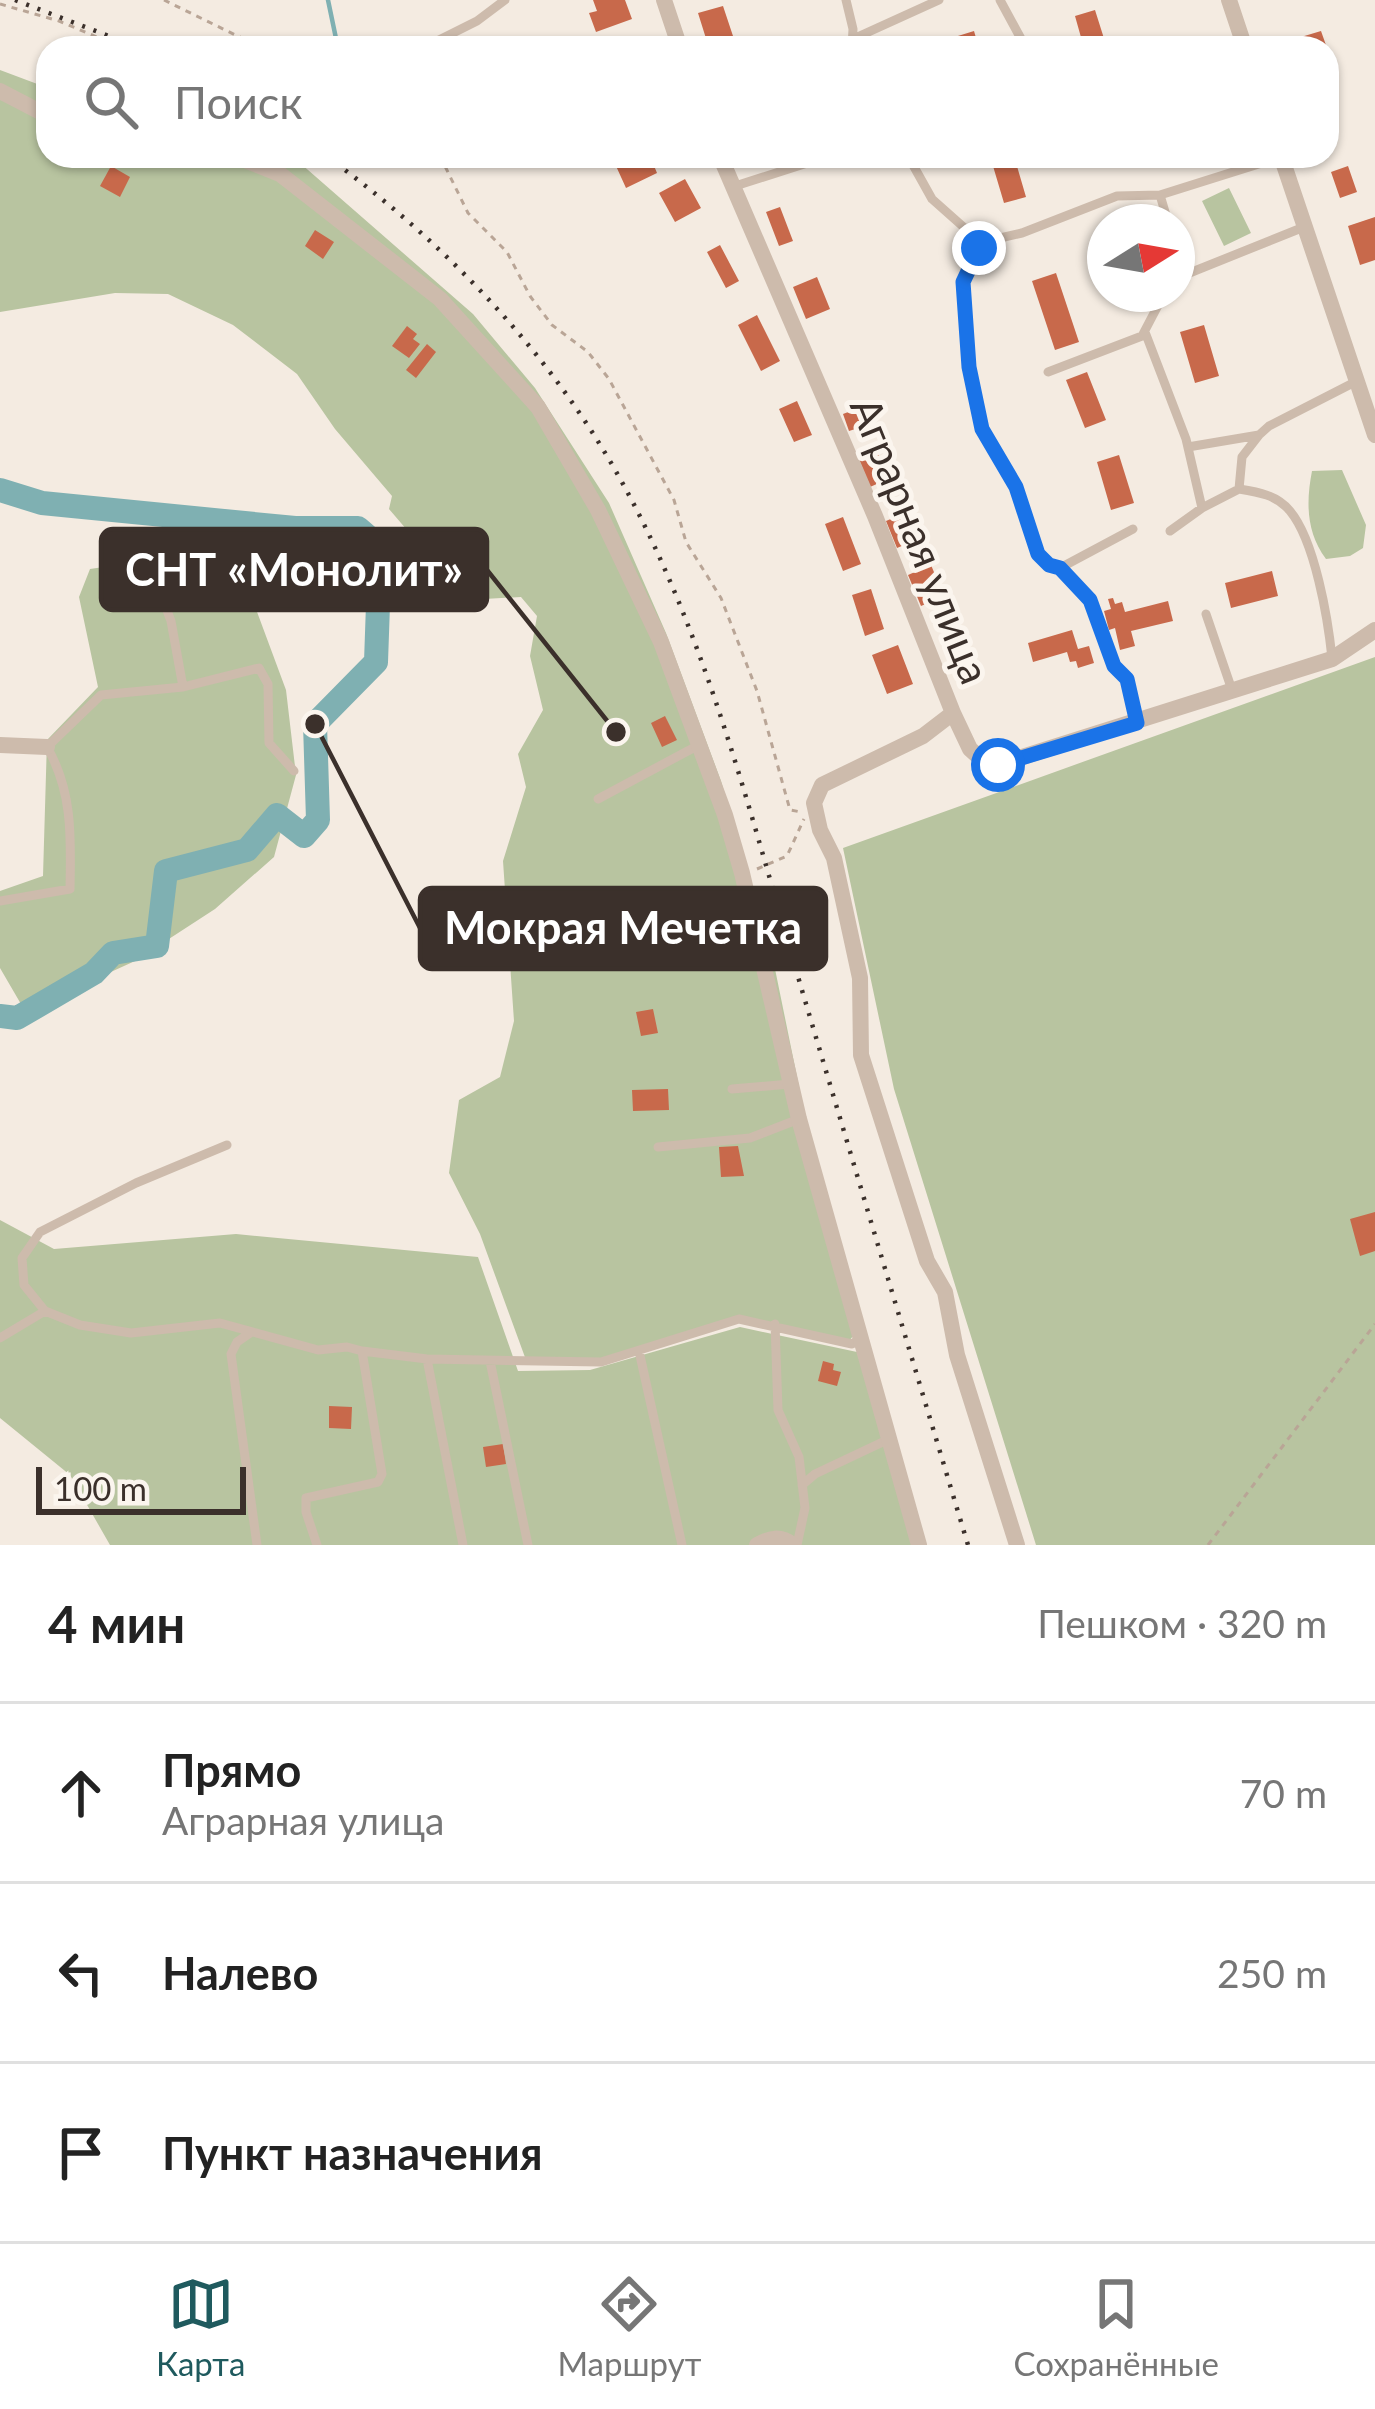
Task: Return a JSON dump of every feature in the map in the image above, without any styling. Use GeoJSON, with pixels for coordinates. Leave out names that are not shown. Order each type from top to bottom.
{"type":"FeatureCollection","features":[{"type":"Feature","properties":{"kind":"street"},"geometry":{"type":"LineString","coordinates":[[664,0],[676,36]]}},
{"type":"Feature","properties":{"kind":"street"},"geometry":{"type":"LineString","coordinates":[[1229,0],[1241,36]]}},
{"type":"Feature","properties":{"kind":"street"},"geometry":{"type":"LineString","coordinates":[[0,91],[36,110]]}},
{"type":"Feature","properties":{"kind":"street"},"geometry":{"type":"LineString","coordinates":[[269,168],[314,197],[440,299],[526,393],[561,442],[661,641],[742,872],[799,1119],[919,1545]]}},
{"type":"Feature","properties":{"kind":"street","name":"Аграрная улица"},"geometry":{"type":"LineString","coordinates":[[724,168],[875,516],[953,713],[970,749],[980,758],[998,765],[1234,693],[1332,658],[1375,629]]}},
{"type":"Feature","properties":{"kind":"street"},"geometry":{"type":"LineString","coordinates":[[1285,168],[1375,435]]}},
{"type":"Feature","properties":{"kind":"street"},"geometry":{"type":"LineString","coordinates":[[953,713],[923,736],[822,785],[814,803],[834,858],[860,978],[861,1055],[927,1261],[945,1292],[957,1354],[1016,1545]]}},
{"type":"Feature","properties":{"kind":"street"},"geometry":{"type":"LineString","coordinates":[[0,745],[46,746]]}},
{"type":"Feature","properties":{"kind":"street"},"geometry":{"type":"LineString","coordinates":[[757,1545],[769,1538],[784,1538],[795,1545]]}},
{"type":"Feature","properties":{"kind":"lane"},"geometry":{"type":"LineString","coordinates":[[447,36],[505,0]]}},
{"type":"Feature","properties":{"kind":"lane"},"geometry":{"type":"LineString","coordinates":[[846,0],[852,36]]}},
{"type":"Feature","properties":{"kind":"lane"},"geometry":{"type":"LineString","coordinates":[[869,36],[939,0]]}},
{"type":"Feature","properties":{"kind":"lane"},"geometry":{"type":"LineString","coordinates":[[1000,0],[1022,36]]}},
{"type":"Feature","properties":{"kind":"lane"},"geometry":{"type":"LineString","coordinates":[[732,188],[793,168]]}},
{"type":"Feature","properties":{"kind":"lane"},"geometry":{"type":"LineString","coordinates":[[915,168],[932,199],[978,243]]}},
{"type":"Feature","properties":{"kind":"lane"},"geometry":{"type":"LineString","coordinates":[[978,243],[1022,233],[1117,196],[1160,195],[1246,168]]}},
{"type":"Feature","properties":{"kind":"lane"},"geometry":{"type":"LineString","coordinates":[[1160,195],[1163,204]]}},
{"type":"Feature","properties":{"kind":"lane"},"geometry":{"type":"LineString","coordinates":[[1195,270],[1304,227]]}},
{"type":"Feature","properties":{"kind":"lane"},"geometry":{"type":"LineString","coordinates":[[978,243],[963,282],[975,403],[982,429],[1016,487],[1038,554],[1060,568],[1090,600],[1114,666],[1127,679],[1137,723]]}},
{"type":"Feature","properties":{"kind":"lane"},"geometry":{"type":"LineString","coordinates":[[1048,373],[1145,332],[1155,312]]}},
{"type":"Feature","properties":{"kind":"lane"},"geometry":{"type":"LineString","coordinates":[[1145,332],[1188,447],[1202,508]]}},
{"type":"Feature","properties":{"kind":"lane"},"geometry":{"type":"LineString","coordinates":[[1239,489],[1242,457],[1258,435],[1355,382]]}},
{"type":"Feature","properties":{"kind":"lane"},"geometry":{"type":"LineString","coordinates":[[1188,447],[1258,435]]}},
{"type":"Feature","properties":{"kind":"lane"},"geometry":{"type":"LineString","coordinates":[[1170,531],[1239,489],[1276,499],[1297,522],[1322,602],[1332,658]]}},
{"type":"Feature","properties":{"kind":"lane"},"geometry":{"type":"LineString","coordinates":[[1060,568],[1133,529]]}},
{"type":"Feature","properties":{"kind":"lane"},"geometry":{"type":"LineString","coordinates":[[151,569],[171,621],[183,687]]}},
{"type":"Feature","properties":{"kind":"lane"},"geometry":{"type":"LineString","coordinates":[[1206,614],[1234,693]]}},
{"type":"Feature","properties":{"kind":"lane"},"geometry":{"type":"LineString","coordinates":[[0,902],[70,889],[72,825],[62,773],[46,746],[100,695],[183,687],[259,668],[268,684],[269,743],[294,771]]}},
{"type":"Feature","properties":{"kind":"lane"},"geometry":{"type":"LineString","coordinates":[[598,800],[697,746]]}},
{"type":"Feature","properties":{"kind":"lane"},"geometry":{"type":"LineString","coordinates":[[732,1089],[790,1084]]}},
{"type":"Feature","properties":{"kind":"lane"},"geometry":{"type":"LineString","coordinates":[[658,1147],[750,1138],[799,1119]]}},
{"type":"Feature","properties":{"kind":"lane"},"geometry":{"type":"LineString","coordinates":[[227,1145],[136,1183],[40,1232],[22,1258],[24,1286],[45,1311],[80,1325],[131,1333],[220,1323],[318,1351],[347,1347],[427,1359],[601,1362],[739,1319],[852,1344],[858,1340]]}},
{"type":"Feature","properties":{"kind":"lane"},"geometry":{"type":"LineString","coordinates":[[0,1338],[45,1311]]}},
{"type":"Feature","properties":{"kind":"lane"},"geometry":{"type":"LineString","coordinates":[[775,1324],[778,1410],[799,1456],[805,1508],[795,1545]]}},
{"type":"Feature","properties":{"kind":"lane"},"geometry":{"type":"LineString","coordinates":[[250,1333],[237,1342],[231,1354],[256,1545]]}},
{"type":"Feature","properties":{"kind":"lane"},"geometry":{"type":"LineString","coordinates":[[317,1545],[306,1498],[378,1482],[382,1474],[362,1351]]}},
{"type":"Feature","properties":{"kind":"lane"},"geometry":{"type":"LineString","coordinates":[[639,1351],[682,1545]]}},
{"type":"Feature","properties":{"kind":"lane"},"geometry":{"type":"LineString","coordinates":[[427,1359],[463,1545]]}},
{"type":"Feature","properties":{"kind":"lane"},"geometry":{"type":"LineString","coordinates":[[490,1361],[528,1545]]}},
{"type":"Feature","properties":{"kind":"lane"},"geometry":{"type":"LineString","coordinates":[[801,1485],[887,1440]]}},
{"type":"Feature","properties":{"kind":"path"},"geometry":{"type":"LineString","coordinates":[[164,0],[238,36]]}},
{"type":"Feature","properties":{"kind":"path"},"geometry":{"type":"LineString","coordinates":[[0,4],[94,36]]}},
{"type":"Feature","properties":{"kind":"path"},"geometry":{"type":"LineString","coordinates":[[446,168],[468,213],[507,252],[552,326],[588,352],[608,379],[674,500],[686,542],[721,598],[757,691],[790,810],[817,813]]}},
{"type":"Feature","properties":{"kind":"path"},"geometry":{"type":"LineString","coordinates":[[742,872],[787,856],[801,820],[817,813]]}},
{"type":"Feature","properties":{"kind":"path"},"geometry":{"type":"LineString","coordinates":[[1208,1545],[1375,1324]]}},
{"type":"Feature","properties":{"kind":"green space"},"geometry":{"type":"Polygon","coordinates":[[[0,70],[36,84],[36,168],[306,168],[473,314],[535,388],[609,503],[666,633],[721,781],[774,964],[804,1111],[858,1330],[849,1341],[739,1316],[602,1359],[526,1360],[480,1234],[449,1173],[459,1100],[500,1077],[514,1021],[503,861],[526,787],[518,754],[543,710],[530,656],[537,616],[521,597],[467,600],[389,509],[392,496],[335,429],[297,374],[233,325],[168,294],[115,293],[0,312],[0,70]]]}},
{"type":"Feature","properties":{"kind":"green space"},"geometry":{"type":"Polygon","coordinates":[[[1229,188],[1251,233],[1224,246],[1202,201],[1229,188]]]}},
{"type":"Feature","properties":{"kind":"green space"},"geometry":{"type":"Polygon","coordinates":[[[1342,470],[1366,525],[1363,548],[1350,556],[1326,559],[1309,516],[1312,471],[1342,470]]]}},
{"type":"Feature","properties":{"kind":"green space"},"geometry":{"type":"Polygon","coordinates":[[[183,546],[253,601],[286,690],[296,775],[274,857],[215,909],[135,961],[25,1011],[0,968],[0,891],[43,876],[47,740],[98,687],[79,597],[90,569],[151,560],[183,546]]]}},
{"type":"Feature","properties":{"kind":"green space"},"geometry":{"type":"Polygon","coordinates":[[[1375,657],[1375,1545],[1036,1545],[894,1089],[843,848],[1375,657]]]}},
{"type":"Feature","properties":{"kind":"green space"},"geometry":{"type":"Polygon","coordinates":[[[0,1220],[54,1249],[236,1234],[478,1257],[518,1371],[590,1370],[740,1327],[857,1352],[913,1545],[110,1545],[70,1475],[0,1418],[0,1220]]]}},
{"type":"Feature","properties":{"kind":"building"},"geometry":{"type":"Polygon","coordinates":[[[593,0],[625,0],[632,19],[596,32],[589,13],[597,11],[593,0]]]}},
{"type":"Feature","properties":{"kind":"building"},"geometry":{"type":"Polygon","coordinates":[[[723,6],[733,36],[705,36],[698,13],[723,6]]]}},
{"type":"Feature","properties":{"kind":"building"},"geometry":{"type":"Polygon","coordinates":[[[1095,10],[1103,36],[1081,36],[1075,16],[1095,10]]]}},
{"type":"Feature","properties":{"kind":"building"},"geometry":{"type":"Polygon","coordinates":[[[1348,166],[1357,192],[1340,198],[1331,172],[1348,166]]]}},
{"type":"Feature","properties":{"kind":"building"},"geometry":{"type":"Polygon","coordinates":[[[110,168],[130,177],[120,197],[100,186],[110,168]]]}},
{"type":"Feature","properties":{"kind":"building"},"geometry":{"type":"Polygon","coordinates":[[[617,168],[655,168],[657,173],[626,188],[617,168]]]}},
{"type":"Feature","properties":{"kind":"building"},"geometry":{"type":"Polygon","coordinates":[[[994,168],[1018,168],[1026,197],[1004,203],[994,168]]]}},
{"type":"Feature","properties":{"kind":"building"},"geometry":{"type":"Polygon","coordinates":[[[685,179],[701,208],[675,222],[659,193],[685,179]]]}},
{"type":"Feature","properties":{"kind":"building"},"geometry":{"type":"Polygon","coordinates":[[[780,207],[793,241],[779,246],[766,212],[780,207]]]}},
{"type":"Feature","properties":{"kind":"building"},"geometry":{"type":"Polygon","coordinates":[[[1375,217],[1375,260],[1360,265],[1348,226],[1375,217]]]}},
{"type":"Feature","properties":{"kind":"building"},"geometry":{"type":"Polygon","coordinates":[[[315,230],[334,242],[323,259],[305,246],[315,230]]]}},
{"type":"Feature","properties":{"kind":"building"},"geometry":{"type":"Polygon","coordinates":[[[720,245],[739,281],[726,288],[707,252],[720,245]]]}},
{"type":"Feature","properties":{"kind":"building"},"geometry":{"type":"Polygon","coordinates":[[[1056,273],[1079,342],[1055,350],[1032,281],[1056,273]]]}},
{"type":"Feature","properties":{"kind":"building"},"geometry":{"type":"Polygon","coordinates":[[[817,277],[830,309],[806,319],[793,287],[817,277]]]}},
{"type":"Feature","properties":{"kind":"building"},"geometry":{"type":"Polygon","coordinates":[[[757,315],[780,361],[761,371],[738,325],[757,315]]]}},
{"type":"Feature","properties":{"kind":"building"},"geometry":{"type":"Polygon","coordinates":[[[1204,325],[1219,376],[1195,383],[1180,332],[1204,325]]]}},
{"type":"Feature","properties":{"kind":"building"},"geometry":{"type":"Polygon","coordinates":[[[407,326],[420,344],[409,358],[392,346],[407,326]]]}},
{"type":"Feature","properties":{"kind":"building"},"geometry":{"type":"Polygon","coordinates":[[[427,344],[436,352],[416,378],[406,370],[427,344]]]}},
{"type":"Feature","properties":{"kind":"building"},"geometry":{"type":"Polygon","coordinates":[[[1087,372],[1106,420],[1085,428],[1066,380],[1087,372]]]}},
{"type":"Feature","properties":{"kind":"building"},"geometry":{"type":"Polygon","coordinates":[[[797,401],[812,435],[794,442],[779,409],[797,401]]]}},
{"type":"Feature","properties":{"kind":"building"},"geometry":{"type":"Polygon","coordinates":[[[864,406],[871,424],[849,431],[843,414],[864,406]]]}},
{"type":"Feature","properties":{"kind":"building"},"geometry":{"type":"Polygon","coordinates":[[[874,444],[888,479],[870,487],[856,452],[874,444]]]}},
{"type":"Feature","properties":{"kind":"building"},"geometry":{"type":"Polygon","coordinates":[[[1119,455],[1134,503],[1111,510],[1097,462],[1119,455]]]}},
{"type":"Feature","properties":{"kind":"building"},"geometry":{"type":"Polygon","coordinates":[[[905,513],[916,540],[897,548],[886,521],[905,513]]]}},
{"type":"Feature","properties":{"kind":"building"},"geometry":{"type":"Polygon","coordinates":[[[843,517],[861,564],[843,571],[825,524],[843,517]]]}},
{"type":"Feature","properties":{"kind":"building"},"geometry":{"type":"Polygon","coordinates":[[[931,565],[944,596],[921,606],[908,575],[931,565]]]}},
{"type":"Feature","properties":{"kind":"building"},"geometry":{"type":"Polygon","coordinates":[[[1272,571],[1278,596],[1231,608],[1225,583],[1272,571]]]}},
{"type":"Feature","properties":{"kind":"building"},"geometry":{"type":"Polygon","coordinates":[[[871,589],[884,629],[865,636],[852,595],[871,589]]]}},
{"type":"Feature","properties":{"kind":"building"},"geometry":{"type":"Polygon","coordinates":[[[1113,598],[1115,604],[1122,602],[1125,612],[1168,601],[1173,621],[1131,631],[1135,646],[1120,650],[1115,628],[1109,630],[1104,611],[1111,609],[1108,599],[1113,598]]]}},
{"type":"Feature","properties":{"kind":"building"},"geometry":{"type":"Polygon","coordinates":[[[1072,630],[1078,649],[1089,646],[1094,663],[1078,668],[1067,652],[1033,662],[1028,643],[1072,630]]]}},
{"type":"Feature","properties":{"kind":"building"},"geometry":{"type":"Polygon","coordinates":[[[898,645],[913,684],[887,694],[872,655],[898,645]]]}},
{"type":"Feature","properties":{"kind":"building"},"geometry":{"type":"Polygon","coordinates":[[[665,716],[677,740],[662,747],[651,723],[665,716]]]}},
{"type":"Feature","properties":{"kind":"building"},"geometry":{"type":"Polygon","coordinates":[[[653,1009],[658,1033],[641,1036],[636,1012],[653,1009]]]}},
{"type":"Feature","properties":{"kind":"building"},"geometry":{"type":"Polygon","coordinates":[[[668,1089],[669,1110],[633,1111],[632,1090],[668,1089]]]}},
{"type":"Feature","properties":{"kind":"building"},"geometry":{"type":"Polygon","coordinates":[[[738,1146],[744,1176],[721,1177],[719,1147],[738,1146]]]}},
{"type":"Feature","properties":{"kind":"building"},"geometry":{"type":"Polygon","coordinates":[[[1375,1212],[1375,1251],[1360,1256],[1350,1219],[1375,1212]]]}},
{"type":"Feature","properties":{"kind":"building"},"geometry":{"type":"Polygon","coordinates":[[[823,1361],[841,1372],[837,1386],[818,1381],[823,1361]]]}},
{"type":"Feature","properties":{"kind":"building"},"geometry":{"type":"Polygon","coordinates":[[[329,1406],[352,1407],[351,1429],[329,1428],[329,1406]]]}},
{"type":"Feature","properties":{"kind":"building"},"geometry":{"type":"Polygon","coordinates":[[[503,1444],[506,1464],[486,1467],[483,1447],[503,1444]]]}},
{"type":"Feature","properties":{"kind":"waterway"},"geometry":{"type":"LineString","coordinates":[[328,0],[336,36]]}},
{"type":"Feature","properties":{"kind":"waterway"},"geometry":{"type":"LineString","coordinates":[[0,490],[42,503],[295,528],[358,528],[380,547],[376,662],[315,724],[318,820],[304,836],[277,815],[247,850],[166,871],[157,946],[113,953],[94,973],[17,1018],[0,1016]]}},
{"type":"Feature","properties":{"kind":"railway"},"geometry":{"type":"LineString","coordinates":[[15,0],[109,36]]}},
{"type":"Feature","properties":{"kind":"railway"},"geometry":{"type":"LineString","coordinates":[[342,168],[451,261],[525,341],[590,429],[650,536],[725,730],[968,1545]]}},
{"type":"Feature","properties":{"kind":"place","name":"Мокрая Мечетка"},"geometry":{"type":"Point","coordinates":[315,724]}},
{"type":"Feature","properties":{"kind":"place","name":"СНТ «Монолит»"},"geometry":{"type":"Point","coordinates":[616,732]}},
{"type":"Feature","properties":{"kind":"route"},"geometry":{"type":"LineString","coordinates":[[979,248],[963,282],[969,367],[982,429],[1016,487],[1038,554],[1060,568],[1090,600],[1114,666],[1127,679],[1137,723],[998,765]]}}]}
